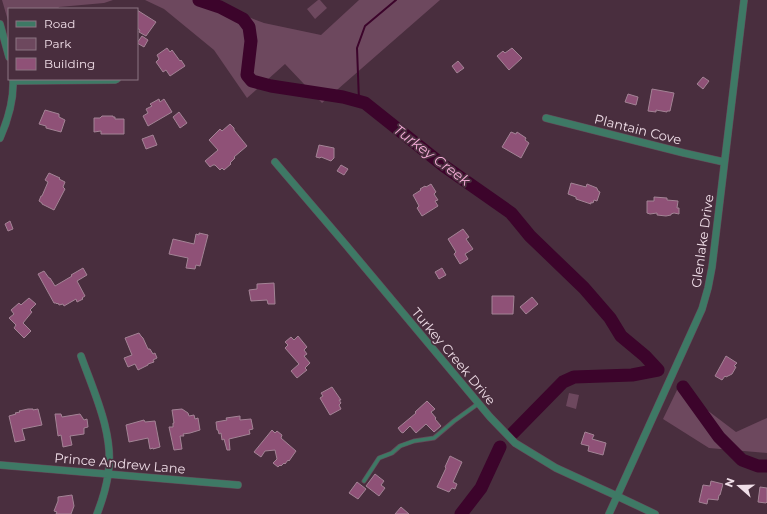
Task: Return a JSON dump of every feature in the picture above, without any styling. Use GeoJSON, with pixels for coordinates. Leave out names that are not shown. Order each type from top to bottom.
{"type":"FeatureCollection","features":[{"type":"Feature","properties":{"kind":"street","name":"Glenlake Drive"},"geometry":{"type":"LineString","coordinates":[[609,514],[702,309],[708,288],[712,267],[744,0]]}},
{"type":"Feature","properties":{"kind":"street"},"geometry":{"type":"LineString","coordinates":[[0,24],[8,53]]}},
{"type":"Feature","properties":{"kind":"street"},"geometry":{"type":"LineString","coordinates":[[0,138],[8,118],[13,80],[115,80]]}},
{"type":"Feature","properties":{"kind":"street","name":"Plantain Cove"},"geometry":{"type":"LineString","coordinates":[[546,118],[724,162]]}},
{"type":"Feature","properties":{"kind":"street","name":"Turkey Creek Drive"},"geometry":{"type":"LineString","coordinates":[[275,162],[493,420],[515,443],[556,468],[655,514]]}},
{"type":"Feature","properties":{"kind":"street"},"geometry":{"type":"LineString","coordinates":[[81,356],[104,421],[108,438],[109,474],[97,514]]}},
{"type":"Feature","properties":{"kind":"street","name":"Prince Andrew Lane"},"geometry":{"type":"LineString","coordinates":[[0,465],[238,485]]}},
{"type":"Feature","properties":{"kind":"lane"},"geometry":{"type":"LineString","coordinates":[[364,481],[379,458],[392,453],[400,446],[414,441],[434,438],[479,403]]}},
{"type":"Feature","properties":{"kind":"green space"},"geometry":{"type":"Polygon","coordinates":[[[2,0],[113,0],[104,3],[58,8],[8,8],[8,21],[2,0]]]}},
{"type":"Feature","properties":{"kind":"green space"},"geometry":{"type":"Polygon","coordinates":[[[145,0],[217,0],[233,11],[264,23],[321,35],[359,0],[440,0],[322,103],[285,64],[247,98],[214,50],[164,9],[145,0]]]}},
{"type":"Feature","properties":{"kind":"green space"},"geometry":{"type":"Polygon","coordinates":[[[320,0],[327,8],[315,19],[307,9],[320,0]]]}},
{"type":"Feature","properties":{"kind":"green space"},"geometry":{"type":"Polygon","coordinates":[[[678,388],[736,432],[767,418],[767,453],[709,448],[663,419],[678,388]]]}},
{"type":"Feature","properties":{"kind":"green space"},"geometry":{"type":"Polygon","coordinates":[[[569,393],[579,395],[576,409],[566,406],[569,393]]]}},
{"type":"Feature","properties":{"kind":"building"},"geometry":{"type":"Polygon","coordinates":[[[138,11],[156,22],[146,36],[139,32],[140,30],[138,29],[138,11]]]}},
{"type":"Feature","properties":{"kind":"building"},"geometry":{"type":"Polygon","coordinates":[[[142,36],[148,40],[144,47],[138,44],[142,36]]]}},
{"type":"Feature","properties":{"kind":"building"},"geometry":{"type":"Polygon","coordinates":[[[167,48],[170,52],[172,50],[185,66],[170,76],[166,70],[163,72],[156,62],[159,59],[157,55],[167,48]]]}},
{"type":"Feature","properties":{"kind":"building"},"geometry":{"type":"Polygon","coordinates":[[[512,48],[522,58],[509,70],[497,56],[503,51],[505,53],[512,48]]]}},
{"type":"Feature","properties":{"kind":"building"},"geometry":{"type":"Polygon","coordinates":[[[458,61],[464,68],[457,73],[452,66],[458,61]]]}},
{"type":"Feature","properties":{"kind":"building"},"geometry":{"type":"Polygon","coordinates":[[[703,77],[709,81],[703,89],[697,84],[703,77]]]}},
{"type":"Feature","properties":{"kind":"building"},"geometry":{"type":"Polygon","coordinates":[[[652,89],[674,93],[670,111],[648,111],[652,89]]]}},
{"type":"Feature","properties":{"kind":"building"},"geometry":{"type":"Polygon","coordinates":[[[628,94],[638,97],[636,105],[625,102],[628,94]]]}},
{"type":"Feature","properties":{"kind":"building"},"geometry":{"type":"Polygon","coordinates":[[[159,99],[160,102],[164,99],[172,112],[148,126],[143,116],[148,113],[146,109],[152,106],[150,104],[159,99]]]}},
{"type":"Feature","properties":{"kind":"building"},"geometry":{"type":"Polygon","coordinates":[[[45,110],[59,114],[59,117],[65,120],[61,132],[46,128],[46,126],[39,124],[45,110]]]}},
{"type":"Feature","properties":{"kind":"building"},"geometry":{"type":"Polygon","coordinates":[[[179,112],[187,123],[180,128],[173,117],[179,112]]]}},
{"type":"Feature","properties":{"kind":"building"},"geometry":{"type":"Polygon","coordinates":[[[102,116],[113,116],[115,119],[124,119],[124,134],[101,134],[101,131],[94,132],[94,118],[100,118],[102,116]]]}},
{"type":"Feature","properties":{"kind":"building"},"geometry":{"type":"Polygon","coordinates":[[[230,124],[247,146],[234,157],[235,158],[230,163],[231,164],[224,170],[222,168],[220,170],[215,165],[210,167],[205,161],[218,150],[209,140],[220,129],[222,131],[230,124]]]}},
{"type":"Feature","properties":{"kind":"building"},"geometry":{"type":"Polygon","coordinates":[[[511,132],[516,134],[517,132],[526,138],[525,140],[529,143],[521,158],[502,147],[511,132]]]}},
{"type":"Feature","properties":{"kind":"building"},"geometry":{"type":"Polygon","coordinates":[[[153,135],[157,145],[146,149],[142,139],[153,135]]]}},
{"type":"Feature","properties":{"kind":"building"},"geometry":{"type":"Polygon","coordinates":[[[319,145],[334,148],[334,158],[331,161],[321,157],[316,157],[319,145]]]}},
{"type":"Feature","properties":{"kind":"building"},"geometry":{"type":"Polygon","coordinates":[[[341,165],[348,169],[344,175],[337,171],[341,165]]]}},
{"type":"Feature","properties":{"kind":"building"},"geometry":{"type":"Polygon","coordinates":[[[49,173],[65,182],[63,187],[65,189],[54,210],[39,201],[48,182],[45,180],[49,173]]]}},
{"type":"Feature","properties":{"kind":"building"},"geometry":{"type":"Polygon","coordinates":[[[571,183],[586,187],[587,184],[597,188],[600,192],[597,201],[594,200],[591,204],[576,199],[576,197],[568,194],[571,183]]]}},
{"type":"Feature","properties":{"kind":"building"},"geometry":{"type":"Polygon","coordinates":[[[431,184],[436,192],[434,194],[438,200],[435,201],[438,206],[422,216],[417,208],[419,206],[413,195],[421,190],[420,189],[431,184]]]}},
{"type":"Feature","properties":{"kind":"building"},"geometry":{"type":"Polygon","coordinates":[[[654,197],[678,201],[677,208],[679,208],[679,214],[674,213],[666,216],[657,215],[657,213],[647,213],[647,201],[654,201],[654,197]]]}},
{"type":"Feature","properties":{"kind":"building"},"geometry":{"type":"Polygon","coordinates":[[[10,221],[13,229],[8,231],[5,224],[10,221]]]}},
{"type":"Feature","properties":{"kind":"building"},"geometry":{"type":"Polygon","coordinates":[[[463,229],[469,237],[466,239],[473,249],[465,254],[468,259],[460,264],[454,254],[456,252],[448,239],[463,229]]]}},
{"type":"Feature","properties":{"kind":"building"},"geometry":{"type":"Polygon","coordinates":[[[199,233],[208,235],[200,266],[196,265],[195,269],[186,268],[188,258],[169,254],[173,239],[194,244],[196,234],[199,235],[199,233]]]}},
{"type":"Feature","properties":{"kind":"building"},"geometry":{"type":"Polygon","coordinates":[[[83,268],[87,275],[77,281],[85,296],[82,298],[83,299],[77,302],[76,299],[64,306],[63,304],[59,305],[58,303],[54,303],[38,274],[44,271],[55,286],[83,268]]]}},
{"type":"Feature","properties":{"kind":"building"},"geometry":{"type":"Polygon","coordinates":[[[442,268],[446,275],[439,279],[435,272],[442,268]]]}},
{"type":"Feature","properties":{"kind":"building"},"geometry":{"type":"Polygon","coordinates":[[[274,283],[275,304],[268,304],[267,300],[251,301],[249,290],[257,289],[257,284],[274,283]]]}},
{"type":"Feature","properties":{"kind":"building"},"geometry":{"type":"Polygon","coordinates":[[[492,296],[514,296],[513,314],[492,314],[492,296]]]}},
{"type":"Feature","properties":{"kind":"building"},"geometry":{"type":"Polygon","coordinates":[[[532,297],[538,304],[526,314],[520,307],[532,297]]]}},
{"type":"Feature","properties":{"kind":"building"},"geometry":{"type":"Polygon","coordinates":[[[29,298],[36,304],[30,310],[32,312],[23,323],[31,331],[24,338],[14,328],[16,325],[9,318],[14,314],[11,310],[19,303],[21,305],[29,298]]]}},
{"type":"Feature","properties":{"kind":"building"},"geometry":{"type":"Polygon","coordinates":[[[139,333],[148,349],[150,349],[153,354],[155,353],[157,358],[153,360],[154,362],[138,370],[135,364],[128,367],[124,358],[132,355],[125,338],[139,333]]]}},
{"type":"Feature","properties":{"kind":"building"},"geometry":{"type":"Polygon","coordinates":[[[298,336],[307,347],[304,350],[307,354],[304,356],[310,363],[305,368],[307,370],[297,378],[291,371],[299,364],[285,348],[288,345],[285,342],[291,337],[294,340],[298,336]]]}},
{"type":"Feature","properties":{"kind":"building"},"geometry":{"type":"Polygon","coordinates":[[[726,356],[737,363],[734,366],[736,367],[732,374],[726,377],[725,376],[722,380],[715,376],[726,356]]]}},
{"type":"Feature","properties":{"kind":"building"},"geometry":{"type":"Polygon","coordinates":[[[332,387],[341,400],[339,400],[341,403],[339,405],[341,409],[330,415],[320,398],[323,396],[321,393],[332,387]]]}},
{"type":"Feature","properties":{"kind":"building"},"geometry":{"type":"Polygon","coordinates":[[[427,401],[435,409],[431,412],[441,426],[434,432],[426,424],[416,433],[410,426],[403,433],[401,432],[398,428],[416,413],[415,412],[427,401]]]}},
{"type":"Feature","properties":{"kind":"building"},"geometry":{"type":"Polygon","coordinates":[[[38,409],[42,425],[22,429],[25,440],[15,442],[9,416],[20,412],[19,411],[38,409]]]}},
{"type":"Feature","properties":{"kind":"building"},"geometry":{"type":"Polygon","coordinates":[[[182,409],[188,413],[189,416],[194,415],[195,419],[198,418],[200,430],[180,436],[182,449],[174,450],[169,427],[173,427],[174,423],[172,410],[182,409]]]}},
{"type":"Feature","properties":{"kind":"building"},"geometry":{"type":"Polygon","coordinates":[[[55,414],[61,414],[62,417],[80,414],[84,420],[87,419],[88,427],[84,428],[84,434],[70,436],[72,445],[63,447],[61,435],[58,436],[55,414]]]}},
{"type":"Feature","properties":{"kind":"building"},"geometry":{"type":"Polygon","coordinates":[[[240,416],[240,420],[251,419],[253,429],[249,430],[250,434],[229,439],[230,450],[227,450],[224,439],[222,440],[221,433],[219,434],[217,430],[216,422],[227,420],[226,418],[240,416]]]}},
{"type":"Feature","properties":{"kind":"building"},"geometry":{"type":"Polygon","coordinates":[[[144,420],[145,422],[155,421],[160,447],[150,449],[148,438],[129,442],[126,425],[144,420]]]}},
{"type":"Feature","properties":{"kind":"building"},"geometry":{"type":"Polygon","coordinates":[[[272,430],[275,433],[277,431],[282,435],[281,438],[296,451],[289,461],[288,460],[285,464],[284,463],[278,467],[273,463],[277,459],[275,450],[265,451],[261,457],[254,452],[272,430]]]}},
{"type":"Feature","properties":{"kind":"building"},"geometry":{"type":"Polygon","coordinates":[[[585,432],[594,435],[592,439],[606,443],[603,455],[588,451],[589,446],[581,444],[585,432]]]}},
{"type":"Feature","properties":{"kind":"building"},"geometry":{"type":"Polygon","coordinates":[[[450,456],[462,462],[453,482],[457,484],[455,489],[452,488],[449,492],[437,487],[450,456]]]}},
{"type":"Feature","properties":{"kind":"building"},"geometry":{"type":"Polygon","coordinates":[[[375,474],[384,481],[381,485],[385,488],[379,496],[366,486],[375,474]]]}},
{"type":"Feature","properties":{"kind":"building"},"geometry":{"type":"Polygon","coordinates":[[[711,481],[723,484],[718,500],[708,499],[707,504],[699,502],[703,485],[710,486],[711,481]]]}},
{"type":"Feature","properties":{"kind":"building"},"geometry":{"type":"Polygon","coordinates":[[[357,482],[366,489],[358,499],[349,493],[357,482]]]}},
{"type":"Feature","properties":{"kind":"building"},"geometry":{"type":"Polygon","coordinates":[[[760,487],[767,488],[766,503],[758,502],[760,487]]]}},
{"type":"Feature","properties":{"kind":"building"},"geometry":{"type":"Polygon","coordinates":[[[72,495],[74,506],[71,514],[56,514],[57,512],[54,511],[58,497],[72,495]]]}},
{"type":"Feature","properties":{"kind":"building"},"geometry":{"type":"Polygon","coordinates":[[[401,507],[409,514],[395,514],[401,507]]]}},
{"type":"Feature","properties":{"kind":"waterway","name":"Turkey Creek"},"geometry":{"type":"LineString","coordinates":[[199,0],[220,7],[243,19],[249,27],[251,41],[247,75],[252,81],[271,86],[343,97],[365,103],[444,166],[511,213],[530,236],[584,288],[610,318],[621,336],[645,356],[658,370]]}},
{"type":"Feature","properties":{"kind":"waterway"},"geometry":{"type":"LineString","coordinates":[[359,101],[357,48],[365,26],[396,0]]}},
{"type":"Feature","properties":{"kind":"waterway"},"geometry":{"type":"LineString","coordinates":[[513,433],[563,382],[574,377],[632,375],[658,370]]}},
{"type":"Feature","properties":{"kind":"waterway","name":"Turkey Creek"},"geometry":{"type":"LineString","coordinates":[[683,387],[719,437],[742,460],[758,466],[767,466]]}},
{"type":"Feature","properties":{"kind":"waterway"},"geometry":{"type":"LineString","coordinates":[[461,514],[481,488],[500,447]]}}]}
